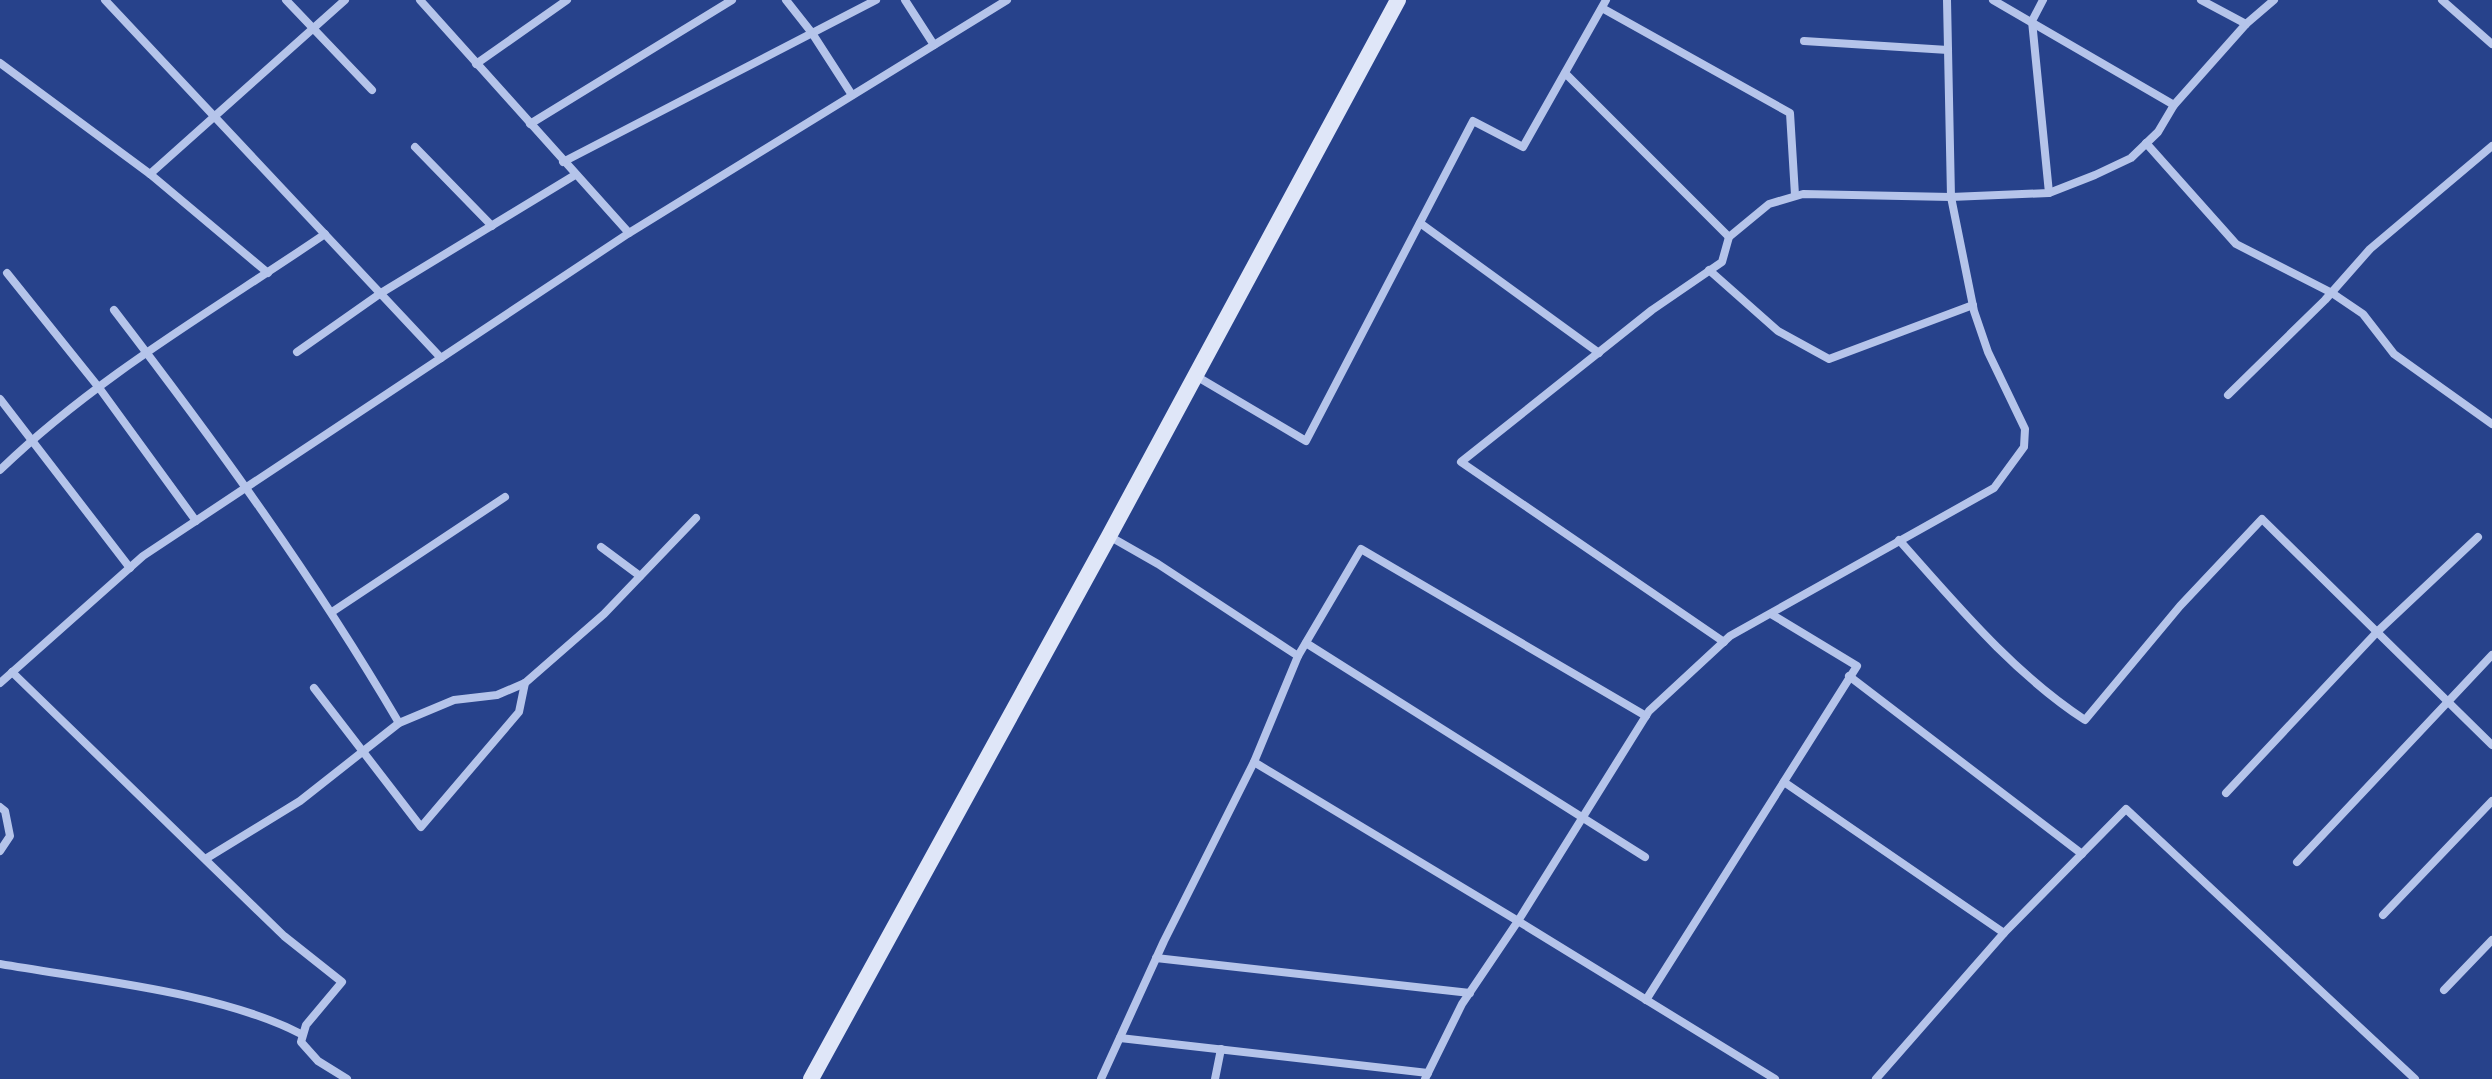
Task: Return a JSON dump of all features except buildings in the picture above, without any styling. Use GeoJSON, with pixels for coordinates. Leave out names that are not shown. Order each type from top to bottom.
{"type":"FeatureCollection","features":[{"type":"Feature","properties":{"kind":"street"},"geometry":{"type":"LineString","coordinates":[[105,0],[441,358]]}},
{"type":"Feature","properties":{"kind":"street"},"geometry":{"type":"LineString","coordinates":[[286,0],[372,90]]}},
{"type":"Feature","properties":{"kind":"street"},"geometry":{"type":"LineString","coordinates":[[150,174],[345,0]]}},
{"type":"Feature","properties":{"kind":"street"},"geometry":{"type":"LineString","coordinates":[[420,0],[629,233]]}},
{"type":"Feature","properties":{"kind":"street"},"geometry":{"type":"LineString","coordinates":[[476,64],[567,0]]}},
{"type":"Feature","properties":{"kind":"street"},"geometry":{"type":"LineString","coordinates":[[530,124],[732,0]]}},
{"type":"Feature","properties":{"kind":"street"},"geometry":{"type":"LineString","coordinates":[[786,0],[812,33],[852,95]]}},
{"type":"Feature","properties":{"kind":"street"},"geometry":{"type":"LineString","coordinates":[[563,162],[876,0]]}},
{"type":"Feature","properties":{"kind":"street"},"geometry":{"type":"LineString","coordinates":[[905,0],[934,45]]}},
{"type":"Feature","properties":{"kind":"street"},"geometry":{"type":"LineString","coordinates":[[0,683],[130,568],[196,521],[629,233],[1007,0]]}},
{"type":"Feature","properties":{"kind":"street"},"geometry":{"type":"LineString","coordinates":[[811,1079],[1398,0]]}},
{"type":"Feature","properties":{"kind":"street"},"geometry":{"type":"LineString","coordinates":[[1120,1038],[1426,1076],[1470,993],[1646,716],[1724,642],[1994,488],[2024,447],[2025,429],[1988,352],[1973,305],[1951,197],[1947,0]]}},
{"type":"Feature","properties":{"kind":"street"},"geometry":{"type":"LineString","coordinates":[[1993,0],[2174,105]]}},
{"type":"Feature","properties":{"kind":"street"},"geometry":{"type":"LineString","coordinates":[[2043,0],[2032,21],[2049,193]]}},
{"type":"Feature","properties":{"kind":"street"},"geometry":{"type":"LineString","coordinates":[[2201,0],[2246,24]]}},
{"type":"Feature","properties":{"kind":"street"},"geometry":{"type":"LineString","coordinates":[[1724,642],[1461,462],[1599,353],[1722,262],[1729,237],[1769,204],[1795,195],[1951,197],[2049,193],[2131,158],[2158,132],[2174,105],[2246,24],[2274,0]]}},
{"type":"Feature","properties":{"kind":"street"},"geometry":{"type":"LineString","coordinates":[[2442,0],[2492,44]]}},
{"type":"Feature","properties":{"kind":"street"},"geometry":{"type":"LineString","coordinates":[[1196,376],[1306,441],[1473,121],[1523,147],[1604,4],[1790,113],[1795,195]]}},
{"type":"Feature","properties":{"kind":"street"},"geometry":{"type":"LineString","coordinates":[[1804,41],[1948,50]]}},
{"type":"Feature","properties":{"kind":"street"},"geometry":{"type":"LineString","coordinates":[[0,63],[150,174],[268,273]]}},
{"type":"Feature","properties":{"kind":"street"},"geometry":{"type":"LineString","coordinates":[[1565,73],[1729,237]]}},
{"type":"Feature","properties":{"kind":"street"},"geometry":{"type":"LineString","coordinates":[[2146,143],[2236,244],[2332,293],[2363,314],[2394,354],[2492,424]]}},
{"type":"Feature","properties":{"kind":"street"},"geometry":{"type":"LineString","coordinates":[[2228,395],[2332,293],[2370,249],[2492,146]]}},
{"type":"Feature","properties":{"kind":"street"},"geometry":{"type":"LineString","coordinates":[[415,147],[492,226]]}},
{"type":"Feature","properties":{"kind":"street"},"geometry":{"type":"LineString","coordinates":[[297,352],[381,293],[575,175]]}},
{"type":"Feature","properties":{"kind":"street"},"geometry":{"type":"LineString","coordinates":[[1420,223],[1599,353]]}},
{"type":"Feature","properties":{"kind":"street"},"geometry":{"type":"LineString","coordinates":[[0,470],[31,440],[147,353],[325,234]]}},
{"type":"Feature","properties":{"kind":"street"},"geometry":{"type":"LineString","coordinates":[[1709,270],[1778,331],[1829,359],[1973,305]]}},
{"type":"Feature","properties":{"kind":"street"},"geometry":{"type":"LineString","coordinates":[[7,273],[100,389],[196,521]]}},
{"type":"Feature","properties":{"kind":"street"},"geometry":{"type":"LineString","coordinates":[[114,310],[248,487],[332,612],[399,723]]}},
{"type":"Feature","properties":{"kind":"street"},"geometry":{"type":"LineString","coordinates":[[0,399],[130,568]]}},
{"type":"Feature","properties":{"kind":"street"},"geometry":{"type":"LineString","coordinates":[[332,612],[505,497]]}},
{"type":"Feature","properties":{"kind":"street"},"geometry":{"type":"LineString","coordinates":[[207,858],[300,801],[399,723],[454,700],[497,695],[525,683],[604,614],[696,518]]}},
{"type":"Feature","properties":{"kind":"street"},"geometry":{"type":"LineString","coordinates":[[1899,540],[1970,620],[2049,696],[2085,720],[2180,606],[2262,519],[2492,745]]}},
{"type":"Feature","properties":{"kind":"street"},"geometry":{"type":"LineString","coordinates":[[1109,536],[1158,564],[1298,656]]}},
{"type":"Feature","properties":{"kind":"street"},"geometry":{"type":"LineString","coordinates":[[2226,793],[2377,632],[2478,537]]}},
{"type":"Feature","properties":{"kind":"street"},"geometry":{"type":"LineString","coordinates":[[601,547],[640,576]]}},
{"type":"Feature","properties":{"kind":"street"},"geometry":{"type":"LineString","coordinates":[[1101,1079],[1156,958],[1254,762],[1298,656],[1361,549],[1646,716]]}},
{"type":"Feature","properties":{"kind":"street"},"geometry":{"type":"LineString","coordinates":[[1646,1000],[1857,666],[1771,614]]}},
{"type":"Feature","properties":{"kind":"street"},"geometry":{"type":"LineString","coordinates":[[1306,643],[1645,857]]}},
{"type":"Feature","properties":{"kind":"street"},"geometry":{"type":"LineString","coordinates":[[2297,862],[2492,655]]}},
{"type":"Feature","properties":{"kind":"street"},"geometry":{"type":"LineString","coordinates":[[12,672],[284,936],[342,982],[301,1034]]}},
{"type":"Feature","properties":{"kind":"street"},"geometry":{"type":"LineString","coordinates":[[1849,676],[2082,854]]}},
{"type":"Feature","properties":{"kind":"street"},"geometry":{"type":"LineString","coordinates":[[314,688],[421,827],[519,712],[525,683]]}},
{"type":"Feature","properties":{"kind":"street"},"geometry":{"type":"LineString","coordinates":[[1254,762],[1775,1079]]}},
{"type":"Feature","properties":{"kind":"street"},"geometry":{"type":"LineString","coordinates":[[1784,782],[2004,933]]}},
{"type":"Feature","properties":{"kind":"street"},"geometry":{"type":"LineString","coordinates":[[2383,915],[2492,801]]}},
{"type":"Feature","properties":{"kind":"street"},"geometry":{"type":"LineString","coordinates":[[0,807],[5,811],[10,836],[0,851]]}},
{"type":"Feature","properties":{"kind":"street"},"geometry":{"type":"LineString","coordinates":[[1876,1079],[2004,933],[2126,809],[2415,1079]]}},
{"type":"Feature","properties":{"kind":"street"},"geometry":{"type":"LineString","coordinates":[[2444,990],[2492,940]]}},
{"type":"Feature","properties":{"kind":"street"},"geometry":{"type":"LineString","coordinates":[[1156,958],[1470,993]]}},
{"type":"Feature","properties":{"kind":"street"},"geometry":{"type":"LineString","coordinates":[[0,964],[202,1001],[255,1014],[301,1034]]}},
{"type":"Feature","properties":{"kind":"street"},"geometry":{"type":"LineString","coordinates":[[301,1034],[304,1048],[347,1079]]}},
{"type":"Feature","properties":{"kind":"street"},"geometry":{"type":"LineString","coordinates":[[1215,1079],[1221,1049]]}}]}
